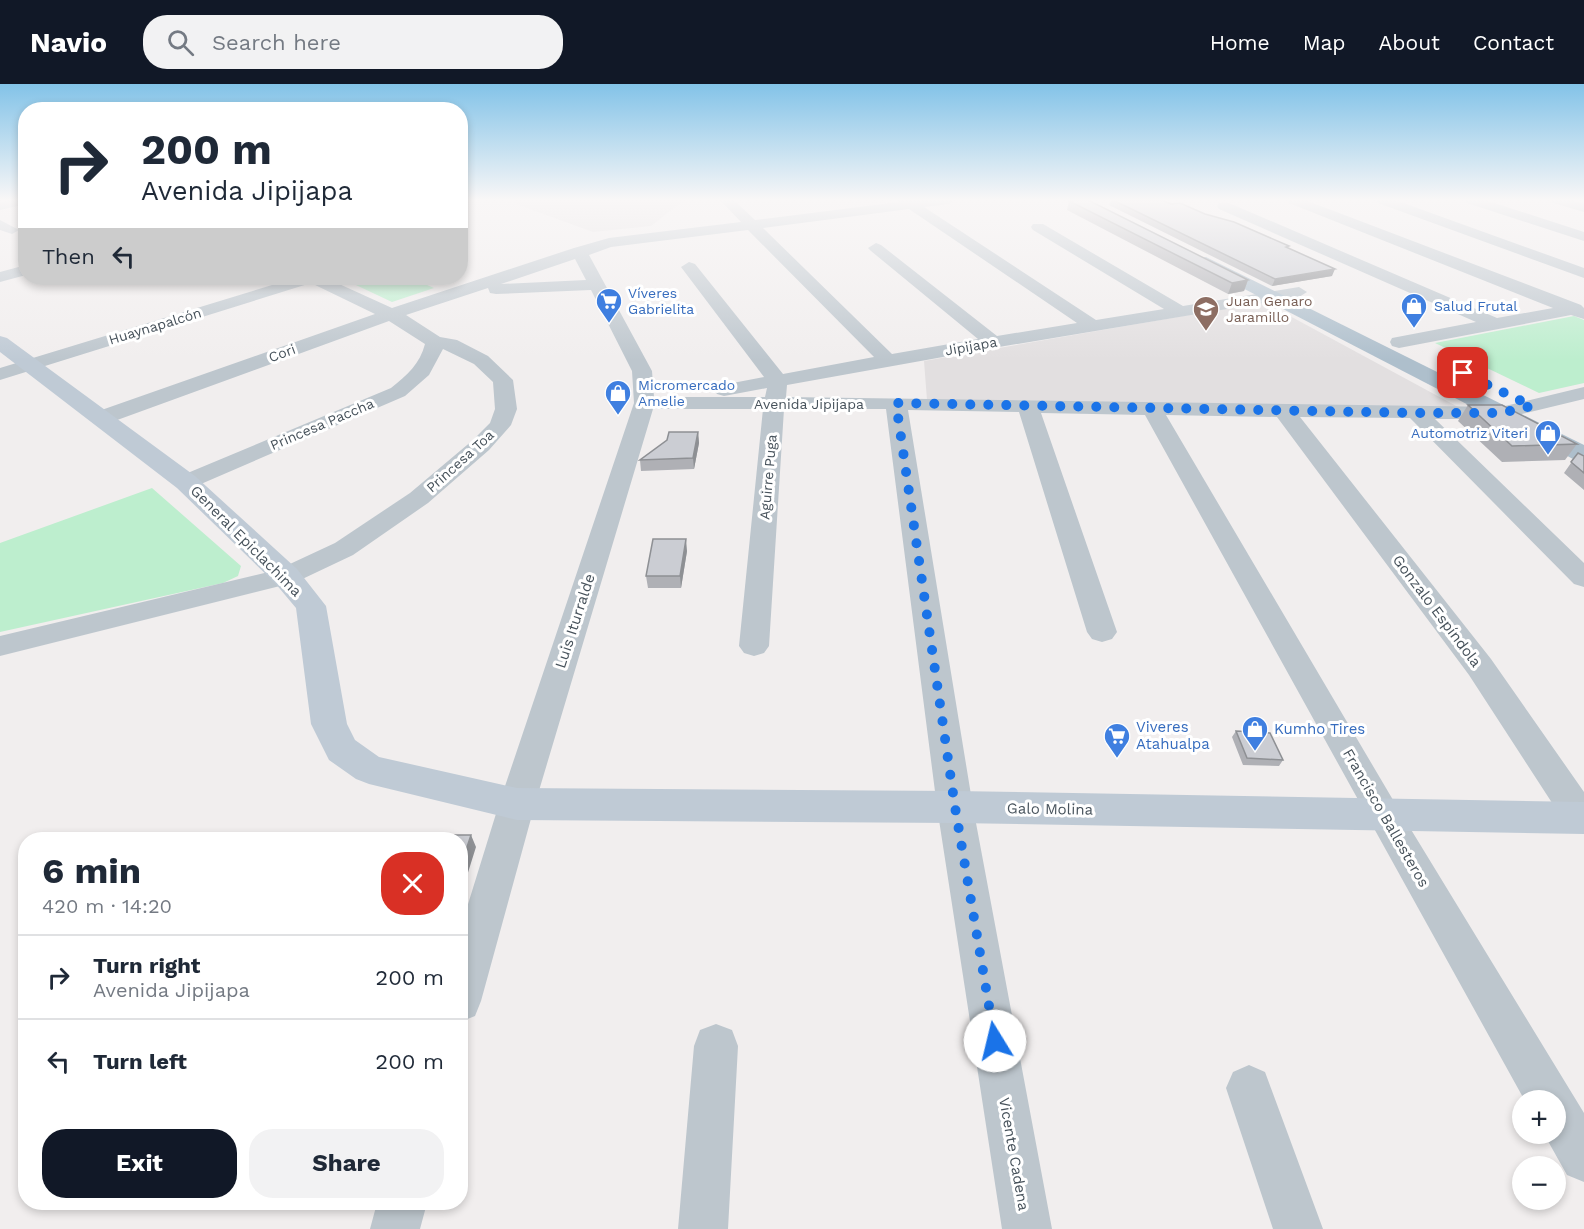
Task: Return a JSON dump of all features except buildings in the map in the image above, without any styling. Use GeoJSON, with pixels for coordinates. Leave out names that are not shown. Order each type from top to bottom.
{"type":"FeatureCollection","features":[{"type":"Feature","properties":{"kind":"main road"},"geometry":{"type":"LineString","coordinates":[[1188,253],[1584,455]]}},
{"type":"Feature","properties":{"kind":"main road"},"geometry":{"type":"LineString","coordinates":[[1220,253],[1584,432]]}},
{"type":"Feature","properties":{"kind":"street","name":"Cori"},"geometry":{"type":"LineString","coordinates":[[101,418],[390,315],[572,253]]}},
{"type":"Feature","properties":{"kind":"street","name":"Luis Iturralde"},"geometry":{"type":"LineString","coordinates":[[468,973],[517,804],[644,403],[642,371],[580,253]]}},
{"type":"Feature","properties":{"kind":"street"},"geometry":{"type":"LineString","coordinates":[[782,253],[888,361]]}},
{"type":"Feature","properties":{"kind":"street"},"geometry":{"type":"LineString","coordinates":[[883,253],[993,342]]}},
{"type":"Feature","properties":{"kind":"street"},"geometry":{"type":"LineString","coordinates":[[984,253],[1092,325]]}},
{"type":"Feature","properties":{"kind":"street"},"geometry":{"type":"LineString","coordinates":[[1083,253],[1180,311]]}},
{"type":"Feature","properties":{"kind":"street"},"geometry":{"type":"LineString","coordinates":[[1333,253],[1495,324]]}},
{"type":"Feature","properties":{"kind":"street"},"geometry":{"type":"LineString","coordinates":[[1433,253],[1580,310]]}},
{"type":"Feature","properties":{"kind":"street"},"geometry":{"type":"LineString","coordinates":[[1530,253],[1584,273]]}},
{"type":"Feature","properties":{"kind":"street"},"geometry":{"type":"LineString","coordinates":[[689,267],[778,381]]}},
{"type":"Feature","properties":{"kind":"street"},"geometry":{"type":"LineString","coordinates":[[0,277],[18,272]]}},
{"type":"Feature","properties":{"kind":"street","name":"Huaynapalcón"},"geometry":{"type":"LineString","coordinates":[[0,374],[289,285]]}},
{"type":"Feature","properties":{"kind":"street","name":"Princesa Toa"},"geometry":{"type":"LineString","coordinates":[[0,646],[286,576],[344,549],[419,498],[481,445],[500,424],[506,409],[503,380],[481,360],[450,344],[435,342],[390,315],[327,285]]}},
{"type":"Feature","properties":{"kind":"street","name":"Cori"},"geometry":{"type":"LineString","coordinates":[[464,290],[596,285]]}},
{"type":"Feature","properties":{"kind":"street","name":"Jipijapa"},"geometry":{"type":"LineString","coordinates":[[644,403],[1092,325],[1299,292]]}},
{"type":"Feature","properties":{"kind":"street"},"geometry":{"type":"LineString","coordinates":[[1399,342],[1580,310]]}},
{"type":"Feature","properties":{"kind":"street","name":"General Epiclachima"},"geometry":{"type":"LineString","coordinates":[[0,342],[186,482],[286,576],[311,606],[329,724],[342,750],[369,769],[517,804]]}},
{"type":"Feature","properties":{"kind":"street","name":"Princesa Paccha"},"geometry":{"type":"LineString","coordinates":[[186,482],[398,392],[420,376],[433,355],[435,342]]}},
{"type":"Feature","properties":{"kind":"street","name":"Aguirre Puga"},"geometry":{"type":"LineString","coordinates":[[754,646],[774,404],[778,381]]}},
{"type":"Feature","properties":{"kind":"street","name":"Avenida Jipijapa"},"geometry":{"type":"LineString","coordinates":[[644,403],[896,403],[1501,413],[1584,393]]}},
{"type":"Feature","properties":{"kind":"street","name":"Vicente Cadena"},"geometry":{"type":"LineString","coordinates":[[896,403],[955,807],[1027,1229]]}},
{"type":"Feature","properties":{"kind":"street"},"geometry":{"type":"LineString","coordinates":[[1028,406],[1102,632]]}},
{"type":"Feature","properties":{"kind":"street","name":"Francisco Ballesteros"},"geometry":{"type":"LineString","coordinates":[[1152,409],[1383,815],[1544,1090]]}},
{"type":"Feature","properties":{"kind":"street","name":"Gonzalo Espíndola"},"geometry":{"type":"LineString","coordinates":[[1283,410],[1480,667],[1583,818]]}},
{"type":"Feature","properties":{"kind":"street"},"geometry":{"type":"LineString","coordinates":[[1418,413],[1584,578]]}},
{"type":"Feature","properties":{"kind":"street","name":"Galo Molina"},"geometry":{"type":"LineString","coordinates":[[517,804],[955,807],[1583,818]]}},
{"type":"Feature","properties":{"kind":"street"},"geometry":{"type":"LineString","coordinates":[[702,1229],[716,1046]]}},
{"type":"Feature","properties":{"kind":"street"},"geometry":{"type":"LineString","coordinates":[[1249,1088],[1298,1229]]}},
{"type":"Feature","properties":{"kind":"street"},"geometry":{"type":"LineString","coordinates":[[1566,1127],[1584,1158]]}},
{"type":"Feature","properties":{"kind":"street"},"geometry":{"type":"LineString","coordinates":[[395,1229],[400,1210]]}},
{"type":"Feature","properties":{"kind":"shaded area","name":"Juan Genaro Jaramillo"},"geometry":{"type":"Polygon","coordinates":[[[1264,302],[1458,407],[927,400],[924,361],[1264,302]]]}},
{"type":"Feature","properties":{"kind":"green space"},"geometry":{"type":"Polygon","coordinates":[[[356,285],[427,285],[434,288],[392,302],[356,285]]]}},
{"type":"Feature","properties":{"kind":"green space"},"geometry":{"type":"Polygon","coordinates":[[[1574,316],[1584,320],[1584,383],[1539,393],[1435,343],[1574,316]]]}},
{"type":"Feature","properties":{"kind":"green space"},"geometry":{"type":"Polygon","coordinates":[[[152,488],[241,566],[238,576],[223,583],[0,632],[0,543],[152,488]]]}},
{"type":"Feature","properties":{"kind":"place","name":"Víveres Gabrielita"},"geometry":{"type":"Point","coordinates":[609,324]}},
{"type":"Feature","properties":{"kind":"place","name":"Salud Frutal"},"geometry":{"type":"Point","coordinates":[1414,329]}},
{"type":"Feature","properties":{"kind":"place","name":"Juan Genaro Jaramillo"},"geometry":{"type":"Point","coordinates":[1206,332]}},
{"type":"Feature","properties":{"kind":"place","name":"Micromercado Amelie"},"geometry":{"type":"Point","coordinates":[618,416]}},
{"type":"Feature","properties":{"kind":"place","name":"Automotriz Viteri"},"geometry":{"type":"Point","coordinates":[1548,456]}},
{"type":"Feature","properties":{"kind":"place","name":"Kumho Tires"},"geometry":{"type":"Point","coordinates":[1255,752]}},
{"type":"Feature","properties":{"kind":"place","name":"Viveres Atahualpa"},"geometry":{"type":"Point","coordinates":[1117,759]}},
{"type":"Feature","properties":{"kind":"route"},"geometry":{"type":"LineString","coordinates":[[995,1041],[955,807],[896,403],[1418,413],[1501,413],[1532,406],[1463,373]]}}]}
